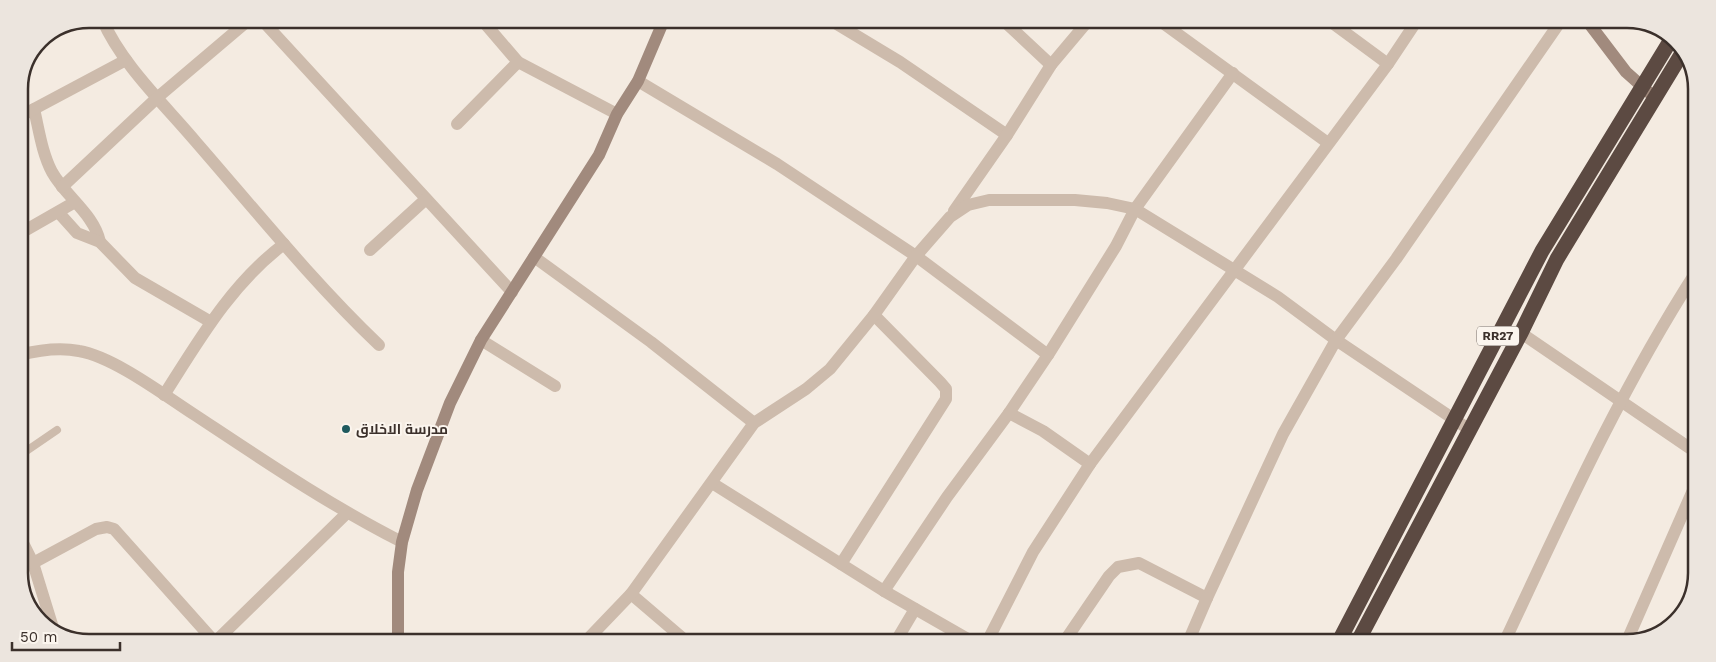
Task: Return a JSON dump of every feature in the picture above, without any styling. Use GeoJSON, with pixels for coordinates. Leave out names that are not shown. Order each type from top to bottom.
{"type":"FeatureCollection","features":[{"type":"Feature","properties":{"kind":"highway","name":"RR27"},"geometry":{"type":"LineString","coordinates":[[1342,634],[1542,251],[1669,43]]}},
{"type":"Feature","properties":{"kind":"highway","name":"RR27"},"geometry":{"type":"LineString","coordinates":[[1362,634],[1521,333],[1557,259],[1680,57]]}},
{"type":"Feature","properties":{"kind":"street"},"geometry":{"type":"LineString","coordinates":[[107,28],[126,60],[284,244],[315,280],[379,345]]}},
{"type":"Feature","properties":{"kind":"street"},"geometry":{"type":"LineString","coordinates":[[62,187],[158,97],[239,28]]}},
{"type":"Feature","properties":{"kind":"street"},"geometry":{"type":"LineString","coordinates":[[269,28],[512,292]]}},
{"type":"Feature","properties":{"kind":"street"},"geometry":{"type":"LineString","coordinates":[[489,28],[518,62],[617,114]]}},
{"type":"Feature","properties":{"kind":"street"},"geometry":{"type":"LineString","coordinates":[[398,634],[398,572],[402,542],[417,490],[450,403],[481,340],[599,154],[617,114],[638,81],[661,28]]}},
{"type":"Feature","properties":{"kind":"street"},"geometry":{"type":"LineString","coordinates":[[845,28],[900,62],[1007,135]]}},
{"type":"Feature","properties":{"kind":"street"},"geometry":{"type":"LineString","coordinates":[[1011,28],[1051,65]]}},
{"type":"Feature","properties":{"kind":"street"},"geometry":{"type":"LineString","coordinates":[[593,634],[631,594],[754,424],[806,390],[830,369],[874,316],[916,256],[950,216],[1007,135],[1051,65],[1082,28]]}},
{"type":"Feature","properties":{"kind":"street"},"geometry":{"type":"LineString","coordinates":[[1170,28],[1328,143]]}},
{"type":"Feature","properties":{"kind":"street"},"geometry":{"type":"LineString","coordinates":[[1339,28],[1388,64]]}},
{"type":"Feature","properties":{"kind":"street"},"geometry":{"type":"LineString","coordinates":[[991,634],[1033,552],[1090,464],[1388,64],[1412,28]]}},
{"type":"Feature","properties":{"kind":"street"},"geometry":{"type":"LineString","coordinates":[[1191,634],[1283,434],[1336,340],[1396,259],[1556,28]]}},
{"type":"Feature","properties":{"kind":"street"},"geometry":{"type":"LineString","coordinates":[[1593,28],[1626,72],[1641,88],[1654,97]]}},
{"type":"Feature","properties":{"kind":"street"},"geometry":{"type":"LineString","coordinates":[[28,112],[126,60]]}},
{"type":"Feature","properties":{"kind":"street"},"geometry":{"type":"LineString","coordinates":[[457,124],[518,62]]}},
{"type":"Feature","properties":{"kind":"street"},"geometry":{"type":"LineString","coordinates":[[884,591],[947,496],[1009,413],[1048,355],[1116,246],[1135,209],[1233,73]]}},
{"type":"Feature","properties":{"kind":"street"},"geometry":{"type":"LineString","coordinates":[[638,81],[777,164],[916,256],[1048,355]]}},
{"type":"Feature","properties":{"kind":"street"},"geometry":{"type":"LineString","coordinates":[[34,109],[46,156],[62,187],[97,230],[100,242]]}},
{"type":"Feature","properties":{"kind":"street"},"geometry":{"type":"LineString","coordinates":[[370,250],[426,199]]}},
{"type":"Feature","properties":{"kind":"street"},"geometry":{"type":"LineString","coordinates":[[950,216],[968,205],[989,200],[1075,200],[1107,203],[1135,209],[1278,296],[1336,340],[1470,430]]}},
{"type":"Feature","properties":{"kind":"street"},"geometry":{"type":"LineString","coordinates":[[28,229],[75,202]]}},
{"type":"Feature","properties":{"kind":"street"},"geometry":{"type":"LineString","coordinates":[[59,213],[77,233],[100,242],[135,278],[211,322]]}},
{"type":"Feature","properties":{"kind":"street"},"geometry":{"type":"LineString","coordinates":[[164,395],[211,322],[243,282],[284,244]]}},
{"type":"Feature","properties":{"kind":"street"},"geometry":{"type":"LineString","coordinates":[[534,257],[651,342],[754,424]]}},
{"type":"Feature","properties":{"kind":"street"},"geometry":{"type":"LineString","coordinates":[[1508,634],[1579,481],[1652,341],[1688,285]]}},
{"type":"Feature","properties":{"kind":"street"},"geometry":{"type":"LineString","coordinates":[[841,564],[946,399],[946,390],[940,382],[874,316]]}},
{"type":"Feature","properties":{"kind":"street"},"geometry":{"type":"LineString","coordinates":[[1521,333],[1688,447]]}},
{"type":"Feature","properties":{"kind":"street"},"geometry":{"type":"LineString","coordinates":[[481,340],[555,386]]}},
{"type":"Feature","properties":{"kind":"street"},"geometry":{"type":"LineString","coordinates":[[28,353],[53,349],[80,351],[104,359],[164,395],[346,514],[402,542]]}},
{"type":"Feature","properties":{"kind":"street"},"geometry":{"type":"LineString","coordinates":[[1009,413],[1043,431],[1090,464]]}},
{"type":"Feature","properties":{"kind":"street"},"geometry":{"type":"LineString","coordinates":[[712,483],[884,591],[958,634]]}},
{"type":"Feature","properties":{"kind":"street"},"geometry":{"type":"LineString","coordinates":[[1630,634],[1688,502]]}},
{"type":"Feature","properties":{"kind":"street"},"geometry":{"type":"LineString","coordinates":[[223,634],[346,514]]}},
{"type":"Feature","properties":{"kind":"street"},"geometry":{"type":"LineString","coordinates":[[33,563],[96,529],[107,527],[114,529],[208,634]]}},
{"type":"Feature","properties":{"kind":"street"},"geometry":{"type":"LineString","coordinates":[[28,553],[33,563],[43,615]]}},
{"type":"Feature","properties":{"kind":"street"},"geometry":{"type":"LineString","coordinates":[[1069,634],[1109,576],[1118,567],[1139,563],[1207,598]]}},
{"type":"Feature","properties":{"kind":"street"},"geometry":{"type":"LineString","coordinates":[[631,594],[678,634]]}},
{"type":"Feature","properties":{"kind":"street"},"geometry":{"type":"LineString","coordinates":[[901,634],[915,609]]}},
{"type":"Feature","properties":{"kind":"lane"},"geometry":{"type":"LineString","coordinates":[[28,450],[57,430]]}},
{"type":"Feature","properties":{"kind":"place","name":"مدرسة الاخلاق"},"geometry":{"type":"Point","coordinates":[346,429]}}]}
